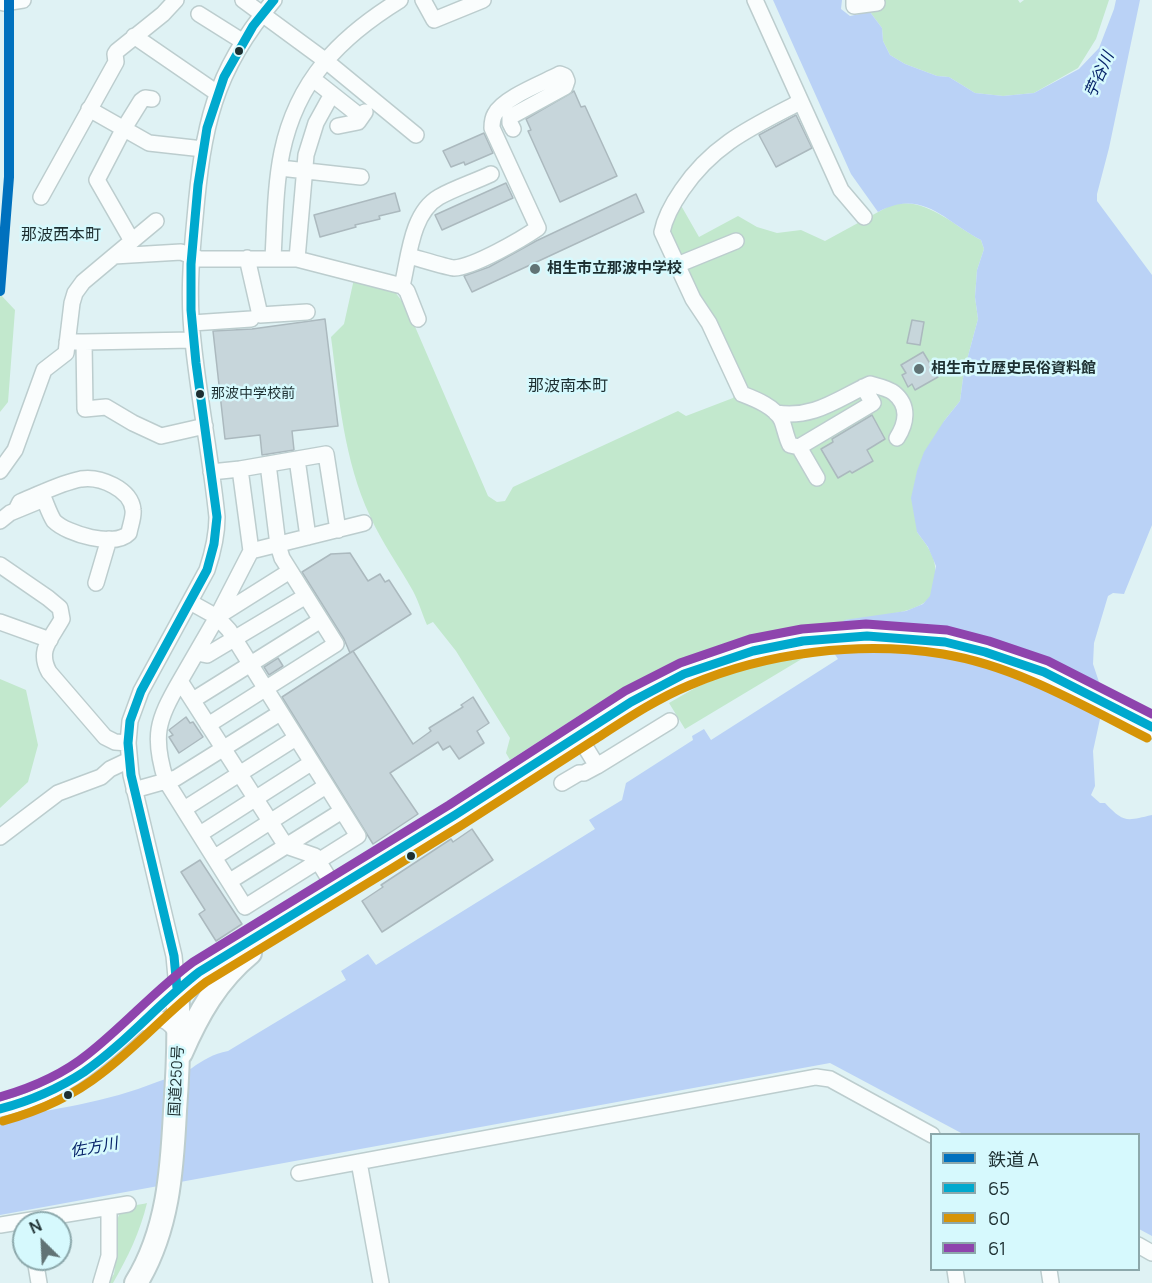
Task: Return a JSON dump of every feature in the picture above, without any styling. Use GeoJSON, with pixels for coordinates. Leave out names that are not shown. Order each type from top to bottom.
{"type":"FeatureCollection","features":[{"type":"Feature","properties":{"kind":"highway"},"geometry":{"type":"LineString","coordinates":[[177,988],[199,972],[336,890],[641,697],[684,674],[731,657],[803,641],[833,638],[888,637],[964,646],[1044,672],[1152,727]]}},
{"type":"Feature","properties":{"kind":"highway"},"geometry":{"type":"LineString","coordinates":[[179,1046],[210,994],[237,964],[282,923]]}},
{"type":"Feature","properties":{"kind":"highway","name":"国道250号"},"geometry":{"type":"LineString","coordinates":[[136,1283],[156,1242],[170,1186],[179,1046],[177,988]]}},
{"type":"Feature","properties":{"kind":"street"},"geometry":{"type":"LineString","coordinates":[[0,2],[23,0]]}},
{"type":"Feature","properties":{"kind":"street"},"geometry":{"type":"LineString","coordinates":[[40,197],[116,62],[115,54],[163,14],[176,0]]}},
{"type":"Feature","properties":{"kind":"street"},"geometry":{"type":"LineString","coordinates":[[243,0],[326,61],[416,135]]}},
{"type":"Feature","properties":{"kind":"street"},"geometry":{"type":"LineString","coordinates":[[0,1109],[31,1099],[80,1075],[177,988],[174,956],[134,790],[128,743],[130,721],[141,691],[207,570],[217,534],[217,517],[193,340],[191,255],[203,149],[210,114],[217,93],[242,41],[274,0]]}},
{"type":"Feature","properties":{"kind":"street"},"geometry":{"type":"LineString","coordinates":[[273,258],[280,168],[285,141],[293,117],[313,79],[326,61],[352,33],[400,0]]}},
{"type":"Feature","properties":{"kind":"street"},"geometry":{"type":"LineString","coordinates":[[423,0],[434,20],[483,0]]}},
{"type":"Feature","properties":{"kind":"street"},"geometry":{"type":"LineString","coordinates":[[755,0],[841,190],[864,217]]}},
{"type":"Feature","properties":{"kind":"street"},"geometry":{"type":"LineString","coordinates":[[854,0],[854,6],[877,3]]}},
{"type":"Feature","properties":{"kind":"street"},"geometry":{"type":"LineString","coordinates":[[199,14],[242,41]]}},
{"type":"Feature","properties":{"kind":"street"},"geometry":{"type":"LineString","coordinates":[[134,36],[217,93]]}},
{"type":"Feature","properties":{"kind":"street"},"geometry":{"type":"LineString","coordinates":[[409,256],[454,268],[478,260],[519,241],[538,228],[492,128],[492,121],[495,113],[505,103],[560,74],[565,76],[567,81],[565,87],[510,117],[513,129]]}},
{"type":"Feature","properties":{"kind":"street"},"geometry":{"type":"LineString","coordinates":[[313,79],[361,117]]}},
{"type":"Feature","properties":{"kind":"street"},"geometry":{"type":"LineString","coordinates":[[297,259],[304,171],[310,140],[316,123],[332,94]]}},
{"type":"Feature","properties":{"kind":"street"},"geometry":{"type":"LineString","coordinates":[[132,241],[97,180],[141,101],[145,98],[153,99]]}},
{"type":"Feature","properties":{"kind":"street"},"geometry":{"type":"LineString","coordinates":[[338,126],[358,122],[373,100]]}},
{"type":"Feature","properties":{"kind":"street"},"geometry":{"type":"LineString","coordinates":[[800,102],[729,141],[701,164],[664,221],[662,232],[693,299],[720,344],[742,394],[776,412],[793,416],[811,412],[870,384],[894,393],[898,398],[906,415],[904,427],[897,438]]}},
{"type":"Feature","properties":{"kind":"street"},"geometry":{"type":"LineString","coordinates":[[89,109],[149,144],[203,149]]}},
{"type":"Feature","properties":{"kind":"street"},"geometry":{"type":"LineString","coordinates":[[280,168],[360,177]]}},
{"type":"Feature","properties":{"kind":"street"},"geometry":{"type":"LineString","coordinates":[[402,286],[416,228],[425,207],[438,197],[491,174]]}},
{"type":"Feature","properties":{"kind":"street"},"geometry":{"type":"LineString","coordinates":[[0,471],[15,450],[44,370],[66,353],[72,303],[79,286],[156,221]]}},
{"type":"Feature","properties":{"kind":"street"},"geometry":{"type":"LineString","coordinates":[[677,265],[736,241]]}},
{"type":"Feature","properties":{"kind":"street"},"geometry":{"type":"LineString","coordinates":[[112,257],[182,252],[200,259],[297,259],[402,286],[407,291],[418,319]]}},
{"type":"Feature","properties":{"kind":"street"},"geometry":{"type":"LineString","coordinates":[[246,258],[260,315],[307,312]]}},
{"type":"Feature","properties":{"kind":"street"},"geometry":{"type":"LineString","coordinates":[[192,323],[250,319]]}},
{"type":"Feature","properties":{"kind":"street"},"geometry":{"type":"LineString","coordinates":[[67,342],[193,340]]}},
{"type":"Feature","properties":{"kind":"street"},"geometry":{"type":"LineString","coordinates":[[84,342],[85,409],[106,407],[161,436],[205,426]]}},
{"type":"Feature","properties":{"kind":"street"},"geometry":{"type":"LineString","coordinates":[[776,412],[782,420],[790,445],[799,447],[873,403],[863,387]]}},
{"type":"Feature","properties":{"kind":"street"},"geometry":{"type":"LineString","coordinates":[[799,447],[817,478]]}},
{"type":"Feature","properties":{"kind":"street"},"geometry":{"type":"LineString","coordinates":[[211,472],[326,454],[338,530]]}},
{"type":"Feature","properties":{"kind":"street"},"geometry":{"type":"LineString","coordinates":[[297,459],[308,537]]}},
{"type":"Feature","properties":{"kind":"street"},"geometry":{"type":"LineString","coordinates":[[208,725],[336,644],[282,558],[278,544],[268,464]]}},
{"type":"Feature","properties":{"kind":"street"},"geometry":{"type":"LineString","coordinates":[[190,602],[218,617],[235,640],[358,836],[245,907],[166,781],[157,736],[168,702],[218,617],[251,551],[240,469]]}},
{"type":"Feature","properties":{"kind":"street"},"geometry":{"type":"LineString","coordinates":[[0,521],[16,510],[45,499],[53,520],[66,530],[88,537],[109,539],[126,536],[129,533],[133,513],[130,501],[119,489],[110,484],[84,479],[66,483],[20,502],[16,510]]}},
{"type":"Feature","properties":{"kind":"street"},"geometry":{"type":"LineString","coordinates":[[251,551],[364,523]]}},
{"type":"Feature","properties":{"kind":"street"},"geometry":{"type":"LineString","coordinates":[[96,583],[109,539]]}},
{"type":"Feature","properties":{"kind":"street"},"geometry":{"type":"LineString","coordinates":[[0,565],[60,608],[62,619],[44,652],[43,661],[49,672],[105,737],[116,742],[128,743]]}},
{"type":"Feature","properties":{"kind":"street"},"geometry":{"type":"LineString","coordinates":[[218,617],[290,571]]}},
{"type":"Feature","properties":{"kind":"street"},"geometry":{"type":"LineString","coordinates":[[197,653],[207,656],[306,596]]}},
{"type":"Feature","properties":{"kind":"street"},"geometry":{"type":"LineString","coordinates":[[193,700],[321,620]]}},
{"type":"Feature","properties":{"kind":"street"},"geometry":{"type":"LineString","coordinates":[[0,622],[50,640]]}},
{"type":"Feature","properties":{"kind":"street"},"geometry":{"type":"LineString","coordinates":[[180,681],[286,846],[315,856],[336,890]]}},
{"type":"Feature","properties":{"kind":"street"},"geometry":{"type":"LineString","coordinates":[[134,790],[176,778],[280,713]]}},
{"type":"Feature","properties":{"kind":"street"},"geometry":{"type":"LineString","coordinates":[[562,783],[597,766],[670,721]]}},
{"type":"Feature","properties":{"kind":"street"},"geometry":{"type":"LineString","coordinates":[[578,735],[597,766]]}},
{"type":"Feature","properties":{"kind":"street"},"geometry":{"type":"LineString","coordinates":[[184,809],[296,738]]}},
{"type":"Feature","properties":{"kind":"street"},"geometry":{"type":"LineString","coordinates":[[0,837],[58,793],[101,777],[110,769],[129,760]]}},
{"type":"Feature","properties":{"kind":"street"},"geometry":{"type":"LineString","coordinates":[[200,834],[311,763]]}},
{"type":"Feature","properties":{"kind":"street"},"geometry":{"type":"LineString","coordinates":[[0,849],[29,829],[64,795],[86,783]]}},
{"type":"Feature","properties":{"kind":"street"},"geometry":{"type":"LineString","coordinates":[[214,857],[326,786]]}},
{"type":"Feature","properties":{"kind":"street"},"geometry":{"type":"LineString","coordinates":[[230,881],[342,811]]}},
{"type":"Feature","properties":{"kind":"street"},"geometry":{"type":"LineString","coordinates":[[139,1024],[149,1019],[162,1018],[170,1023],[179,1046]]}},
{"type":"Feature","properties":{"kind":"street"},"geometry":{"type":"LineString","coordinates":[[299,1173],[816,1077],[830,1078],[930,1134]]}},
{"type":"Feature","properties":{"kind":"street"},"geometry":{"type":"LineString","coordinates":[[359,1162],[381,1283]]}},
{"type":"Feature","properties":{"kind":"street"},"geometry":{"type":"LineString","coordinates":[[72,1215],[128,1204]]}},
{"type":"Feature","properties":{"kind":"street"},"geometry":{"type":"LineString","coordinates":[[101,1283],[109,1256],[110,1208]]}},
{"type":"Feature","properties":{"kind":"street"},"geometry":{"type":"LineString","coordinates":[[0,1236],[11,1226],[6,1224]]}},
{"type":"Feature","properties":{"kind":"green space"},"geometry":{"type":"Polygon","coordinates":[[[873,0],[1018,0],[1020,3],[1024,0],[1109,0],[1096,39],[1078,68],[1034,93],[1003,96],[975,93],[949,77],[937,76],[905,64],[890,55],[883,41],[882,28],[870,12],[873,0]]]}},
{"type":"Feature","properties":{"kind":"green space"},"geometry":{"type":"Polygon","coordinates":[[[679,202],[699,237],[738,216],[757,227],[777,233],[801,230],[825,241],[891,205],[904,203],[938,213],[981,240],[984,249],[977,270],[975,297],[978,319],[964,371],[960,401],[944,421],[917,532],[934,562],[935,575],[932,592],[924,603],[903,611],[845,620],[844,623],[800,628],[721,645],[647,676],[586,711],[510,760],[506,753],[510,738],[456,651],[433,622],[427,625],[413,591],[385,545],[361,495],[348,451],[331,337],[344,324],[354,279],[395,292],[407,308],[488,496],[497,502],[505,501],[513,487],[678,411],[686,416],[733,398],[741,381],[668,233],[679,202]]]}},
{"type":"Feature","properties":{"kind":"green space"},"geometry":{"type":"Polygon","coordinates":[[[0,294],[15,310],[8,402],[0,412],[0,294]]]}},
{"type":"Feature","properties":{"kind":"green space"},"geometry":{"type":"Polygon","coordinates":[[[805,653],[805,657],[685,729],[669,703],[695,688],[746,666],[805,653]]]}},
{"type":"Feature","properties":{"kind":"green space"},"geometry":{"type":"Polygon","coordinates":[[[0,679],[26,690],[38,745],[28,782],[0,808],[0,679]]]}},
{"type":"Feature","properties":{"kind":"green space"},"geometry":{"type":"Polygon","coordinates":[[[147,1203],[129,1254],[113,1283],[108,1283],[114,1274],[116,1227],[120,1213],[125,1208],[147,1203]]]}},
{"type":"Feature","properties":{"kind":"water"},"geometry":{"type":"Polygon","coordinates":[[[773,0],[842,0],[841,9],[850,16],[870,12],[882,28],[883,41],[890,55],[905,64],[937,76],[949,77],[975,93],[1003,96],[1034,93],[1079,69],[1099,48],[1116,0],[1140,0],[1097,201],[1152,275],[1152,525],[1124,594],[1113,593],[1108,596],[1094,643],[1093,664],[1099,682],[1100,719],[1093,751],[1095,786],[1091,795],[1126,819],[1152,815],[1152,1236],[1140,1230],[1140,1133],[961,1133],[830,1063],[0,1215],[0,1118],[119,1095],[179,1074],[208,1058],[228,1051],[346,980],[341,971],[368,954],[376,965],[595,829],[589,820],[622,800],[626,783],[693,740],[692,736],[704,729],[711,740],[838,659],[832,650],[844,620],[906,611],[923,604],[930,596],[936,566],[928,547],[917,532],[911,498],[924,452],[960,401],[964,371],[978,319],[975,297],[977,270],[984,249],[981,240],[944,216],[921,205],[894,206],[878,212],[851,174],[773,0]]]}},
{"type":"Feature","properties":{"kind":"building"},"geometry":{"type":"Polygon","coordinates":[[[574,91],[581,107],[585,106],[617,176],[560,202],[528,131],[531,130],[526,119],[574,91]]]}},
{"type":"Feature","properties":{"kind":"building"},"geometry":{"type":"Polygon","coordinates":[[[796,115],[812,148],[776,167],[759,135],[796,115]]]}},
{"type":"Feature","properties":{"kind":"building"},"geometry":{"type":"Polygon","coordinates":[[[484,133],[493,153],[465,165],[464,162],[451,167],[443,151],[484,133]]]}},
{"type":"Feature","properties":{"kind":"building"},"geometry":{"type":"Polygon","coordinates":[[[506,183],[513,198],[442,230],[435,215],[506,183]]]}},
{"type":"Feature","properties":{"kind":"building"},"geometry":{"type":"Polygon","coordinates":[[[395,193],[400,211],[320,237],[314,215],[395,193]]]}},
{"type":"Feature","properties":{"kind":"building"},"geometry":{"type":"Polygon","coordinates":[[[636,194],[644,212],[472,292],[464,276],[489,267],[536,241],[636,194]]]}},
{"type":"Feature","properties":{"kind":"building"},"geometry":{"type":"Polygon","coordinates":[[[325,319],[338,426],[292,431],[294,450],[262,455],[260,435],[225,439],[213,331],[252,329],[325,319]]]}},
{"type":"Feature","properties":{"kind":"building"},"geometry":{"type":"Polygon","coordinates":[[[912,320],[924,322],[920,345],[907,343],[912,320]]]}},
{"type":"Feature","properties":{"kind":"building"},"geometry":{"type":"Polygon","coordinates":[[[923,352],[938,377],[915,390],[912,384],[908,387],[902,375],[906,373],[901,365],[923,352]]]}},
{"type":"Feature","properties":{"kind":"building"},"geometry":{"type":"Polygon","coordinates":[[[872,415],[885,439],[867,450],[873,461],[838,478],[821,449],[833,442],[832,439],[872,415]]]}},
{"type":"Feature","properties":{"kind":"building"},"geometry":{"type":"Polygon","coordinates":[[[350,553],[368,581],[380,574],[385,582],[389,580],[411,614],[350,653],[344,639],[302,572],[331,554],[350,553]]]}},
{"type":"Feature","properties":{"kind":"building"},"geometry":{"type":"Polygon","coordinates":[[[353,651],[413,744],[431,731],[429,728],[463,707],[461,705],[473,697],[489,723],[477,731],[484,743],[459,759],[450,746],[443,750],[438,742],[390,773],[418,814],[373,844],[282,697],[353,651]]]}},
{"type":"Feature","properties":{"kind":"building"},"geometry":{"type":"Polygon","coordinates":[[[278,658],[283,666],[269,675],[264,667],[278,658]]]}},
{"type":"Feature","properties":{"kind":"building"},"geometry":{"type":"Polygon","coordinates":[[[186,717],[190,723],[193,722],[203,737],[179,753],[169,737],[173,735],[169,730],[186,717]]]}},
{"type":"Feature","properties":{"kind":"building"},"geometry":{"type":"Polygon","coordinates":[[[472,829],[493,860],[382,932],[362,901],[383,887],[381,885],[451,839],[453,842],[472,829]]]}},
{"type":"Feature","properties":{"kind":"building"},"geometry":{"type":"Polygon","coordinates":[[[200,860],[242,924],[216,941],[199,914],[205,910],[181,872],[200,860]]]}},
{"type":"Feature","properties":{"kind":"rail line","name":"A"},"geometry":{"type":"LineString","coordinates":[[0,291],[9,177],[9,0]]}},
{"type":"Feature","properties":{"kind":"transit line","name":"65"},"geometry":{"type":"LineString","coordinates":[[177,988],[174,956],[131,775],[128,743],[130,721],[141,691],[207,570],[214,544],[217,517],[191,310],[191,264],[198,185],[207,128],[224,77],[253,26],[274,0]]}},
{"type":"Feature","properties":{"kind":"transit line","name":"61"},"geometry":{"type":"LineString","coordinates":[[0,1097],[35,1085],[78,1062],[193,962],[449,805],[625,691],[680,663],[750,639],[802,629],[866,624],[947,630],[989,641],[1048,661],[1152,714]]}},
{"type":"Feature","properties":{"kind":"transit line","name":"65"},"geometry":{"type":"LineString","coordinates":[[0,1109],[44,1094],[84,1072],[199,972],[455,815],[631,702],[684,674],[753,651],[803,641],[867,636],[945,642],[985,652],[1044,672],[1152,727]]}},
{"type":"Feature","properties":{"kind":"transit line","name":"60"},"geometry":{"type":"LineString","coordinates":[[3,1121],[30,1113],[79,1089],[116,1062],[206,982],[462,825],[641,710],[690,685],[720,674],[782,657],[847,649],[911,650],[943,654],[1022,677],[1147,738]]}},
{"type":"Feature","properties":{"kind":"place","name":"相生市立那波中学校"},"geometry":{"type":"Point","coordinates":[535,269]}},
{"type":"Feature","properties":{"kind":"place","name":"相生市立歴史民俗資料館"},"geometry":{"type":"Point","coordinates":[919,369]}},
{"type":"Feature","properties":{"kind":"place","name":"那波中学校前"},"geometry":{"type":"Point","coordinates":[200,394]}},
{"type":"Feature","properties":{"kind":"district","name":"那波西本町"},"geometry":{"type":"Point","coordinates":[61,236]}},
{"type":"Feature","properties":{"kind":"district","name":"那波南本町"},"geometry":{"type":"Point","coordinates":[568,387]}},
{"type":"Feature","properties":{"kind":"water label","name":"苧谷川"},"geometry":{"type":"Point","coordinates":[1100,75]}},
{"type":"Feature","properties":{"kind":"water label","name":"佐方川"},"geometry":{"type":"Point","coordinates":[94,1148]}}]}
